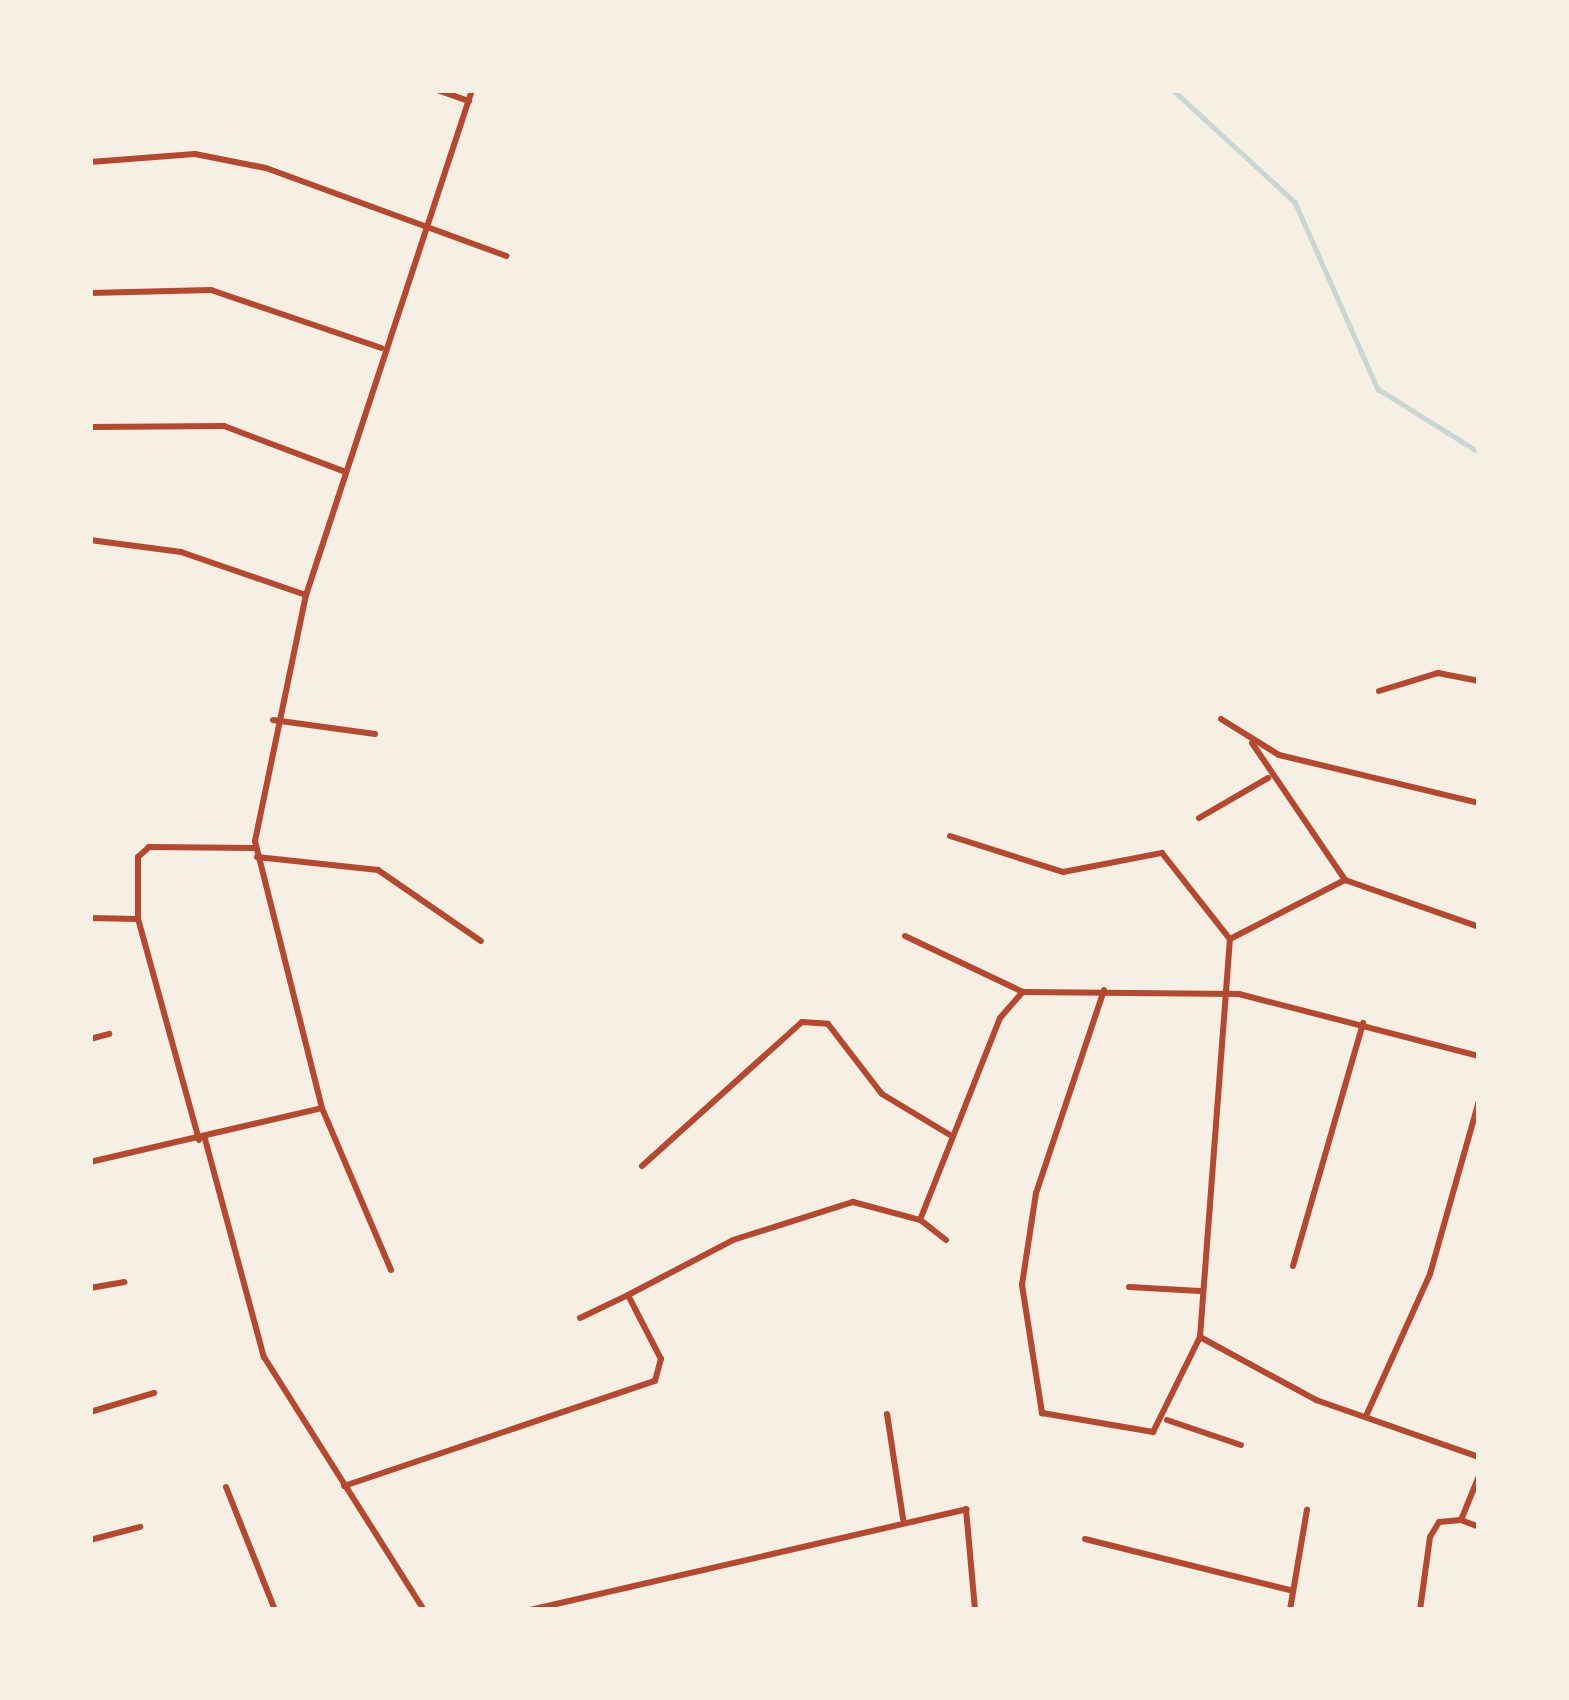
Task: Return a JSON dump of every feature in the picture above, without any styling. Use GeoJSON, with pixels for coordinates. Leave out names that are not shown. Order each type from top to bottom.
{"type":"FeatureCollection","features":[{"type":"Feature","properties":{"kind":"street"},"geometry":{"type":"LineString","coordinates":[[437,90],[469,101]]}},
{"type":"Feature","properties":{"kind":"street"},"geometry":{"type":"LineString","coordinates":[[391,1270],[322,1108],[256,852],[273,720],[306,595],[382,349],[428,231],[472,90]]}},
{"type":"Feature","properties":{"kind":"street"},"geometry":{"type":"LineString","coordinates":[[90,162],[195,154],[266,168],[506,256]]}},
{"type":"Feature","properties":{"kind":"street"},"geometry":{"type":"LineString","coordinates":[[90,293],[211,290],[382,349]]}},
{"type":"Feature","properties":{"kind":"street"},"geometry":{"type":"LineString","coordinates":[[90,427],[224,426],[343,471]]}},
{"type":"Feature","properties":{"kind":"street"},"geometry":{"type":"LineString","coordinates":[[90,540],[181,552],[306,595]]}},
{"type":"Feature","properties":{"kind":"street"},"geometry":{"type":"LineString","coordinates":[[1379,691],[1438,673],[1479,681]]}},
{"type":"Feature","properties":{"kind":"street"},"geometry":{"type":"LineString","coordinates":[[1221,719],[1252,743],[1479,803]]}},
{"type":"Feature","properties":{"kind":"street"},"geometry":{"type":"LineString","coordinates":[[273,720],[374,734]]}},
{"type":"Feature","properties":{"kind":"street"},"geometry":{"type":"LineString","coordinates":[[1252,743],[1268,778],[1345,880],[1479,927]]}},
{"type":"Feature","properties":{"kind":"street"},"geometry":{"type":"LineString","coordinates":[[1199,818],[1268,778]]}},
{"type":"Feature","properties":{"kind":"street"},"geometry":{"type":"LineString","coordinates":[[950,836],[1063,872],[1162,853],[1230,939],[1200,1337],[1167,1420],[1153,1432],[1054,1418],[1036,1395],[1022,1286],[1036,1193],[1104,990]]}},
{"type":"Feature","properties":{"kind":"street"},"geometry":{"type":"LineString","coordinates":[[424,1610],[264,1357],[138,919],[136,869],[149,848],[256,852],[378,870],[481,940]]}},
{"type":"Feature","properties":{"kind":"street"},"geometry":{"type":"LineString","coordinates":[[1230,939],[1345,880]]}},
{"type":"Feature","properties":{"kind":"street"},"geometry":{"type":"LineString","coordinates":[[90,918],[138,919]]}},
{"type":"Feature","properties":{"kind":"street"},"geometry":{"type":"LineString","coordinates":[[905,936],[1023,992],[1104,990],[1284,1000],[1479,1056]]}},
{"type":"Feature","properties":{"kind":"street"},"geometry":{"type":"LineString","coordinates":[[920,1220],[1000,1018],[1023,992]]}},
{"type":"Feature","properties":{"kind":"street"},"geometry":{"type":"LineString","coordinates":[[642,1166],[802,1022],[828,1024],[882,1094],[950,1135]]}},
{"type":"Feature","properties":{"kind":"street"},"geometry":{"type":"LineString","coordinates":[[1293,1266],[1363,1023]]}},
{"type":"Feature","properties":{"kind":"street"},"geometry":{"type":"LineString","coordinates":[[90,1039],[109,1034]]}},
{"type":"Feature","properties":{"kind":"street"},"geometry":{"type":"LineString","coordinates":[[1366,1415],[1430,1274],[1479,1101]]}},
{"type":"Feature","properties":{"kind":"street"},"geometry":{"type":"LineString","coordinates":[[90,1162],[202,1140],[322,1108]]}},
{"type":"Feature","properties":{"kind":"street"},"geometry":{"type":"LineString","coordinates":[[580,1318],[821,1209],[866,1203],[920,1220],[946,1240]]}},
{"type":"Feature","properties":{"kind":"street"},"geometry":{"type":"LineString","coordinates":[[90,1288],[124,1282]]}},
{"type":"Feature","properties":{"kind":"street"},"geometry":{"type":"LineString","coordinates":[[1129,1287],[1200,1291]]}},
{"type":"Feature","properties":{"kind":"street"},"geometry":{"type":"LineString","coordinates":[[344,1486],[655,1381],[662,1359],[628,1294]]}},
{"type":"Feature","properties":{"kind":"street"},"geometry":{"type":"LineString","coordinates":[[1200,1337],[1366,1415],[1479,1456]]}},
{"type":"Feature","properties":{"kind":"street"},"geometry":{"type":"LineString","coordinates":[[90,1412],[154,1393]]}},
{"type":"Feature","properties":{"kind":"street"},"geometry":{"type":"LineString","coordinates":[[887,1414],[903,1519]]}},
{"type":"Feature","properties":{"kind":"street"},"geometry":{"type":"LineString","coordinates":[[1167,1420],[1241,1445]]}},
{"type":"Feature","properties":{"kind":"street"},"geometry":{"type":"LineString","coordinates":[[1462,1520],[1479,1476]]}},
{"type":"Feature","properties":{"kind":"street"},"geometry":{"type":"LineString","coordinates":[[226,1487],[275,1610]]}},
{"type":"Feature","properties":{"kind":"street"},"geometry":{"type":"LineString","coordinates":[[530,1610],[903,1519],[966,1508],[974,1610]]}},
{"type":"Feature","properties":{"kind":"street"},"geometry":{"type":"LineString","coordinates":[[1290,1610],[1307,1509]]}},
{"type":"Feature","properties":{"kind":"street"},"geometry":{"type":"LineString","coordinates":[[1420,1610],[1430,1537],[1439,1522],[1462,1520],[1479,1527]]}},
{"type":"Feature","properties":{"kind":"street"},"geometry":{"type":"LineString","coordinates":[[90,1540],[140,1527]]}},
{"type":"Feature","properties":{"kind":"street"},"geometry":{"type":"LineString","coordinates":[[1085,1539],[1293,1591]]}},
{"type":"Feature","properties":{"kind":"waterway"},"geometry":{"type":"LineString","coordinates":[[1173,90],[1295,202],[1378,389],[1479,452]]}}]}
